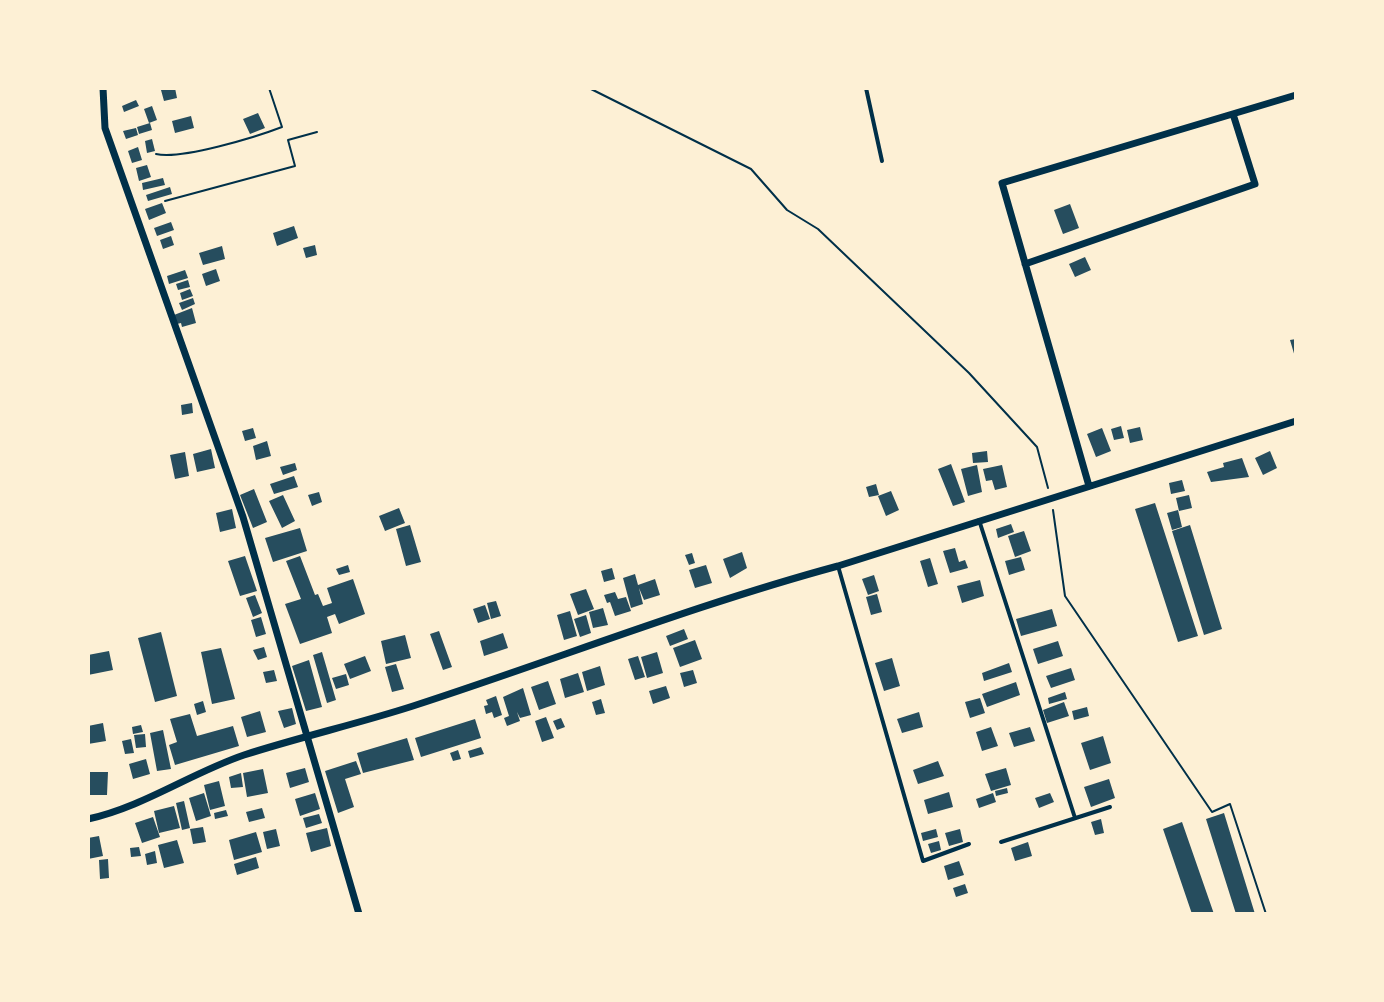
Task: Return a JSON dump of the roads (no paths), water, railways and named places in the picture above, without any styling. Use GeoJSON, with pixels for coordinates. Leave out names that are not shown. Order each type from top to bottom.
{"type":"FeatureCollection","features":[{"type":"Feature","properties":{"kind":"street"},"geometry":{"type":"LineString","coordinates":[[103,88],[105,128],[243,517],[359,914]]}},
{"type":"Feature","properties":{"kind":"street"},"geometry":{"type":"LineString","coordinates":[[1089,486],[1002,183],[1296,95]]}},
{"type":"Feature","properties":{"kind":"street"},"geometry":{"type":"LineString","coordinates":[[1025,264],[1255,184],[1233,114]]}},
{"type":"Feature","properties":{"kind":"street"},"geometry":{"type":"LineString","coordinates":[[88,819],[113,813],[179,781],[243,756],[410,707],[770,585],[1296,421]]}},
{"type":"Feature","properties":{"kind":"lane"},"geometry":{"type":"LineString","coordinates":[[866,88],[882,161]]}},
{"type":"Feature","properties":{"kind":"lane"},"geometry":{"type":"LineString","coordinates":[[979,520],[1075,818]]}},
{"type":"Feature","properties":{"kind":"lane"},"geometry":{"type":"LineString","coordinates":[[838,566],[923,861],[969,844]]}},
{"type":"Feature","properties":{"kind":"lane"},"geometry":{"type":"LineString","coordinates":[[1001,842],[1110,807]]}}]}
